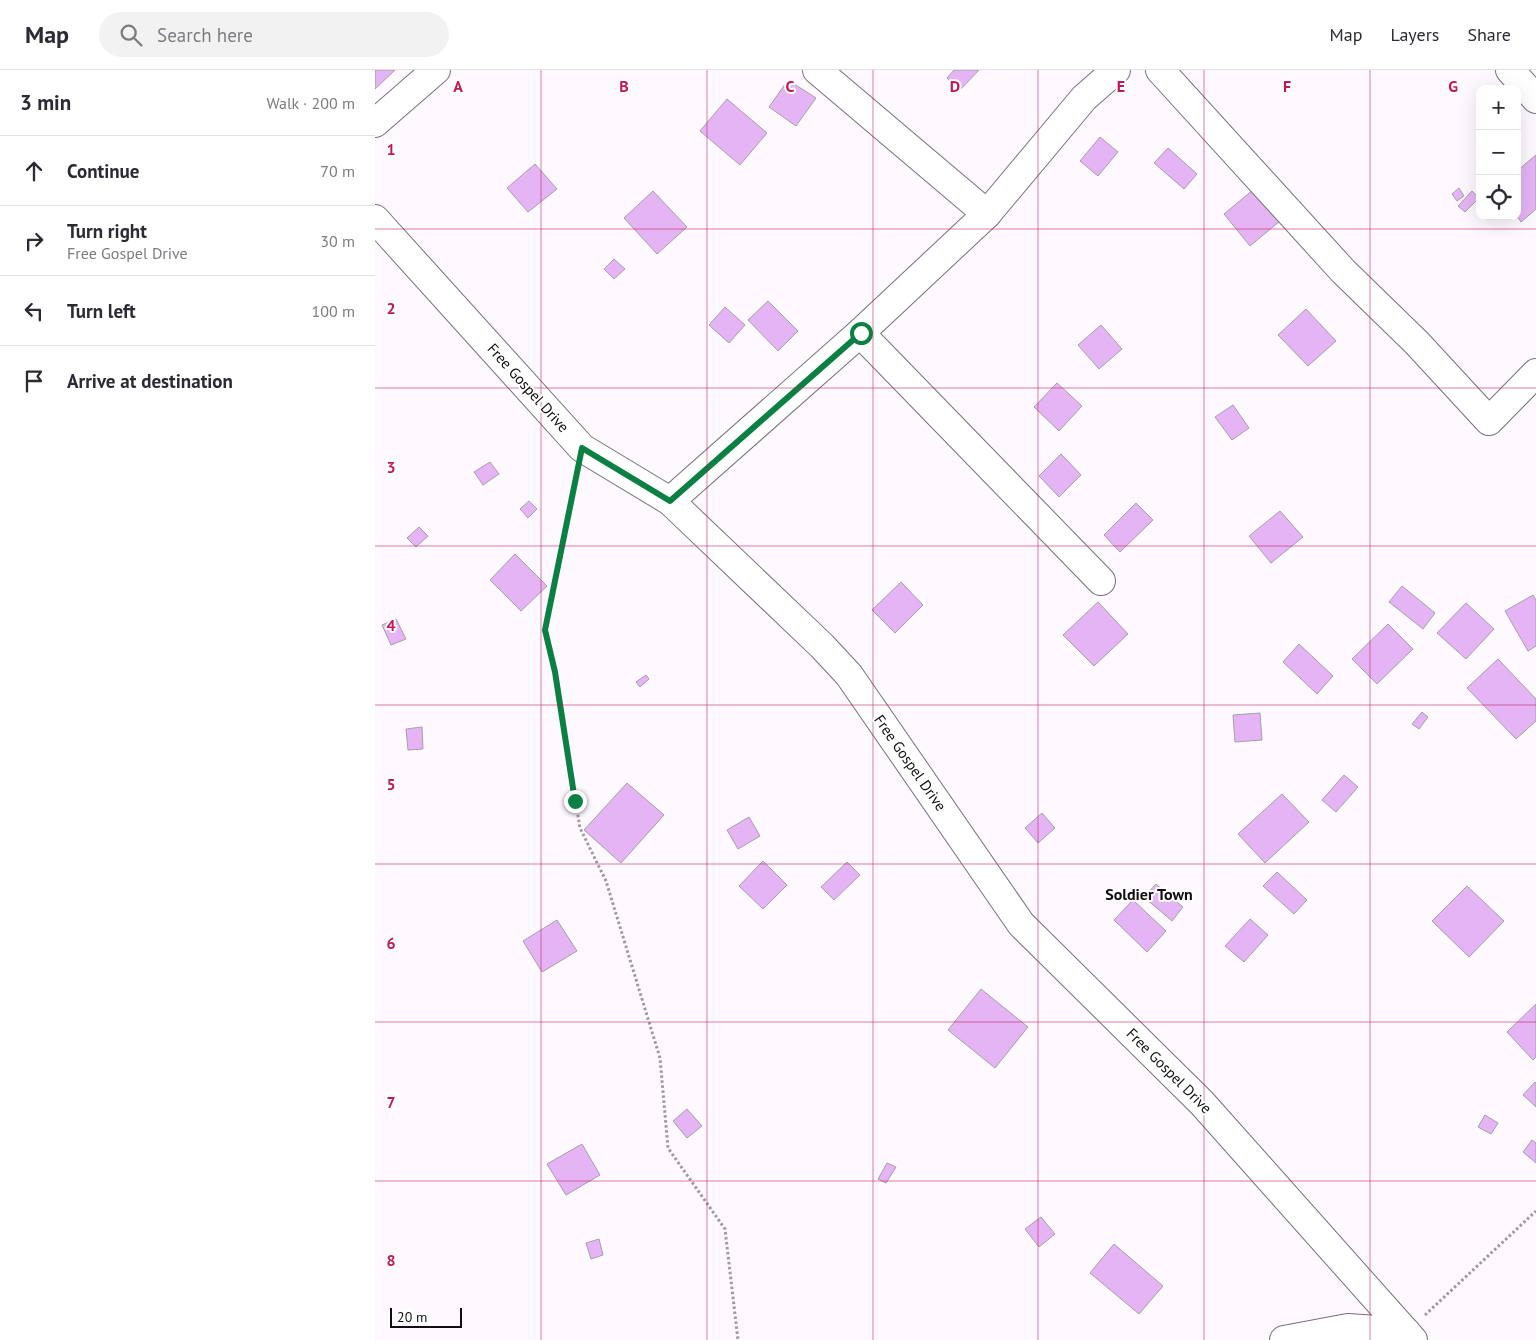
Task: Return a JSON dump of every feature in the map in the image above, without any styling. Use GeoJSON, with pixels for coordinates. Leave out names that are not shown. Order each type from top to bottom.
{"type":"FeatureCollection","features":[{"type":"Feature","properties":{"kind":"street"},"geometry":{"type":"LineString","coordinates":[[375,123],[436,70]]}},
{"type":"Feature","properties":{"kind":"street"},"geometry":{"type":"LineString","coordinates":[[817,70],[987,214]]}},
{"type":"Feature","properties":{"kind":"street"},"geometry":{"type":"LineString","coordinates":[[670,501],[861,333],[987,214],[1083,98],[1116,70]]}},
{"type":"Feature","properties":{"kind":"street"},"geometry":{"type":"LineString","coordinates":[[1160,70],[1343,271],[1417,343],[1489,421],[1536,373]]}},
{"type":"Feature","properties":{"kind":"street"},"geometry":{"type":"LineString","coordinates":[[1510,70],[1536,99]]}},
{"type":"Feature","properties":{"kind":"street","name":"Free Gospel Drive"},"geometry":{"type":"LineString","coordinates":[[375,219],[582,448],[670,501],[822,646],[849,675],[1021,924],[1202,1102],[1409,1336]]}},
{"type":"Feature","properties":{"kind":"street"},"geometry":{"type":"LineString","coordinates":[[861,333],[1101,580]]}},
{"type":"Feature","properties":{"kind":"street"},"geometry":{"type":"LineString","coordinates":[[1284,1340],[1348,1328],[1409,1336]]}},
{"type":"Feature","properties":{"kind":"path"},"geometry":{"type":"LineString","coordinates":[[582,448],[545,630],[555,672],[580,828],[606,880],[660,1058],[667,1148],[725,1229],[738,1340]]}},
{"type":"Feature","properties":{"kind":"path"},"geometry":{"type":"LineString","coordinates":[[1409,1336],[1536,1211]]}},
{"type":"Feature","properties":{"kind":"building"},"geometry":{"type":"Polygon","coordinates":[[[375,70],[395,70],[375,89],[375,70]]]}},
{"type":"Feature","properties":{"kind":"building"},"geometry":{"type":"Polygon","coordinates":[[[954,70],[979,70],[960,90],[947,78],[954,70]]]}},
{"type":"Feature","properties":{"kind":"building"},"geometry":{"type":"Polygon","coordinates":[[[788,80],[816,98],[796,126],[769,107],[788,80]]]}},
{"type":"Feature","properties":{"kind":"building"},"geometry":{"type":"Polygon","coordinates":[[[727,99],[767,133],[740,165],[700,131],[727,99]]]}},
{"type":"Feature","properties":{"kind":"building"},"geometry":{"type":"Polygon","coordinates":[[[1100,137],[1118,152],[1098,176],[1080,161],[1100,137]]]}},
{"type":"Feature","properties":{"kind":"building"},"geometry":{"type":"Polygon","coordinates":[[[1168,148],[1197,174],[1184,189],[1154,163],[1168,148]]]}},
{"type":"Feature","properties":{"kind":"building"},"geometry":{"type":"Polygon","coordinates":[[[1536,155],[1536,209],[1521,222],[1520,220],[1521,168],[1536,155]]]}},
{"type":"Feature","properties":{"kind":"building"},"geometry":{"type":"Polygon","coordinates":[[[535,164],[557,189],[528,212],[507,188],[535,164]]]}},
{"type":"Feature","properties":{"kind":"building"},"geometry":{"type":"Polygon","coordinates":[[[1459,188],[1464,196],[1457,201],[1452,194],[1459,188]]]}},
{"type":"Feature","properties":{"kind":"building"},"geometry":{"type":"Polygon","coordinates":[[[1254,189],[1280,221],[1250,246],[1224,214],[1254,189]]]}},
{"type":"Feature","properties":{"kind":"building"},"geometry":{"type":"Polygon","coordinates":[[[653,191],[687,227],[657,254],[624,218],[653,191]]]}},
{"type":"Feature","properties":{"kind":"building"},"geometry":{"type":"Polygon","coordinates":[[[1472,191],[1476,195],[1476,201],[1465,212],[1458,206],[1472,191]]]}},
{"type":"Feature","properties":{"kind":"building"},"geometry":{"type":"Polygon","coordinates":[[[614,259],[625,269],[614,279],[604,269],[614,259]]]}},
{"type":"Feature","properties":{"kind":"building"},"geometry":{"type":"Polygon","coordinates":[[[768,301],[798,331],[778,351],[748,320],[768,301]]]}},
{"type":"Feature","properties":{"kind":"building"},"geometry":{"type":"Polygon","coordinates":[[[725,307],[745,325],[729,343],[709,325],[725,307]]]}},
{"type":"Feature","properties":{"kind":"building"},"geometry":{"type":"Polygon","coordinates":[[[1306,309],[1336,341],[1308,366],[1278,335],[1306,309]]]}},
{"type":"Feature","properties":{"kind":"building"},"geometry":{"type":"Polygon","coordinates":[[[1101,325],[1122,349],[1099,369],[1078,345],[1101,325]]]}},
{"type":"Feature","properties":{"kind":"building"},"geometry":{"type":"Polygon","coordinates":[[[1057,383],[1082,406],[1059,431],[1034,407],[1057,383]]]}},
{"type":"Feature","properties":{"kind":"building"},"geometry":{"type":"Polygon","coordinates":[[[1233,405],[1249,428],[1232,440],[1215,417],[1233,405]]]}},
{"type":"Feature","properties":{"kind":"building"},"geometry":{"type":"Polygon","coordinates":[[[1061,454],[1081,475],[1059,497],[1039,476],[1061,454]]]}},
{"type":"Feature","properties":{"kind":"building"},"geometry":{"type":"Polygon","coordinates":[[[490,462],[499,474],[483,485],[474,472],[490,462]]]}},
{"type":"Feature","properties":{"kind":"building"},"geometry":{"type":"Polygon","coordinates":[[[529,501],[537,509],[528,518],[520,509],[529,501]]]}},
{"type":"Feature","properties":{"kind":"building"},"geometry":{"type":"Polygon","coordinates":[[[1136,503],[1153,520],[1120,552],[1104,535],[1136,503]]]}},
{"type":"Feature","properties":{"kind":"building"},"geometry":{"type":"Polygon","coordinates":[[[1280,511],[1303,537],[1271,563],[1249,536],[1280,511]]]}},
{"type":"Feature","properties":{"kind":"building"},"geometry":{"type":"Polygon","coordinates":[[[419,527],[428,536],[416,547],[407,538],[419,527]]]}},
{"type":"Feature","properties":{"kind":"building"},"geometry":{"type":"Polygon","coordinates":[[[515,554],[547,586],[521,611],[490,580],[515,554]]]}},
{"type":"Feature","properties":{"kind":"building"},"geometry":{"type":"Polygon","coordinates":[[[901,582],[923,605],[895,633],[872,610],[901,582]]]}},
{"type":"Feature","properties":{"kind":"building"},"geometry":{"type":"Polygon","coordinates":[[[1402,586],[1435,613],[1423,629],[1389,602],[1402,586]]]}},
{"type":"Feature","properties":{"kind":"building"},"geometry":{"type":"Polygon","coordinates":[[[1533,595],[1536,600],[1536,646],[1528,651],[1505,611],[1533,595]]]}},
{"type":"Feature","properties":{"kind":"building"},"geometry":{"type":"Polygon","coordinates":[[[1098,602],[1128,634],[1094,666],[1063,635],[1098,602]]]}},
{"type":"Feature","properties":{"kind":"building"},"geometry":{"type":"Polygon","coordinates":[[[1466,603],[1494,629],[1466,659],[1437,633],[1466,603]]]}},
{"type":"Feature","properties":{"kind":"building"},"geometry":{"type":"Polygon","coordinates":[[[396,619],[406,639],[391,645],[382,625],[396,619]]]}},
{"type":"Feature","properties":{"kind":"building"},"geometry":{"type":"Polygon","coordinates":[[[1388,624],[1413,649],[1377,684],[1352,659],[1388,624]]]}},
{"type":"Feature","properties":{"kind":"building"},"geometry":{"type":"Polygon","coordinates":[[[1299,644],[1333,676],[1317,694],[1283,662],[1299,644]]]}},
{"type":"Feature","properties":{"kind":"building"},"geometry":{"type":"Polygon","coordinates":[[[1498,659],[1536,699],[1536,721],[1516,739],[1467,688],[1498,659]]]}},
{"type":"Feature","properties":{"kind":"building"},"geometry":{"type":"Polygon","coordinates":[[[646,675],[649,679],[640,687],[636,682],[646,675]]]}},
{"type":"Feature","properties":{"kind":"building"},"geometry":{"type":"Polygon","coordinates":[[[1422,712],[1428,717],[1419,729],[1412,724],[1422,712]]]}},
{"type":"Feature","properties":{"kind":"building"},"geometry":{"type":"Polygon","coordinates":[[[1260,713],[1262,740],[1235,742],[1233,715],[1260,713]]]}},
{"type":"Feature","properties":{"kind":"building"},"geometry":{"type":"Polygon","coordinates":[[[422,727],[423,749],[408,750],[406,729],[422,727]]]}},
{"type":"Feature","properties":{"kind":"building"},"geometry":{"type":"Polygon","coordinates":[[[1344,775],[1358,787],[1336,812],[1322,800],[1344,775]]]}},
{"type":"Feature","properties":{"kind":"building"},"geometry":{"type":"Polygon","coordinates":[[[627,783],[664,815],[621,863],[584,830],[627,783]]]}},
{"type":"Feature","properties":{"kind":"building"},"geometry":{"type":"Polygon","coordinates":[[[1282,794],[1309,822],[1265,863],[1238,834],[1282,794]]]}},
{"type":"Feature","properties":{"kind":"building"},"geometry":{"type":"Polygon","coordinates":[[[1042,813],[1055,828],[1038,843],[1025,828],[1042,813]]]}},
{"type":"Feature","properties":{"kind":"building"},"geometry":{"type":"Polygon","coordinates":[[[749,817],[760,836],[738,849],[727,830],[749,817]]]}},
{"type":"Feature","properties":{"kind":"building"},"geometry":{"type":"Polygon","coordinates":[[[763,861],[787,885],[763,909],[739,886],[763,861]]]}},
{"type":"Feature","properties":{"kind":"building"},"geometry":{"type":"Polygon","coordinates":[[[847,862],[860,875],[834,900],[821,887],[847,862]]]}},
{"type":"Feature","properties":{"kind":"building"},"geometry":{"type":"Polygon","coordinates":[[[1277,872],[1307,900],[1294,914],[1263,886],[1277,872]]]}},
{"type":"Feature","properties":{"kind":"building"},"geometry":{"type":"Polygon","coordinates":[[[1156,884],[1183,907],[1172,921],[1144,897],[1156,884]]]}},
{"type":"Feature","properties":{"kind":"building"},"geometry":{"type":"Polygon","coordinates":[[[1467,886],[1504,921],[1469,957],[1432,921],[1467,886]]]}},
{"type":"Feature","properties":{"kind":"building"},"geometry":{"type":"Polygon","coordinates":[[[1133,900],[1166,931],[1147,952],[1114,920],[1133,900]]]}},
{"type":"Feature","properties":{"kind":"building"},"geometry":{"type":"Polygon","coordinates":[[[1250,919],[1268,935],[1244,962],[1225,946],[1250,919]]]}},
{"type":"Feature","properties":{"kind":"building"},"geometry":{"type":"Polygon","coordinates":[[[557,920],[577,951],[542,972],[523,941],[557,920]]]}},
{"type":"Feature","properties":{"kind":"building"},"geometry":{"type":"Polygon","coordinates":[[[981,989],[1028,1027],[995,1068],[948,1030],[981,989]]]}},
{"type":"Feature","properties":{"kind":"building"},"geometry":{"type":"Polygon","coordinates":[[[1536,1004],[1536,1057],[1533,1060],[1507,1032],[1536,1004]]]}},
{"type":"Feature","properties":{"kind":"building"},"geometry":{"type":"Polygon","coordinates":[[[1536,1083],[1536,1107],[1523,1095],[1536,1083]]]}},
{"type":"Feature","properties":{"kind":"building"},"geometry":{"type":"Polygon","coordinates":[[[687,1109],[702,1126],[687,1138],[673,1121],[687,1109]]]}},
{"type":"Feature","properties":{"kind":"building"},"geometry":{"type":"Polygon","coordinates":[[[1485,1115],[1498,1123],[1491,1134],[1478,1127],[1485,1115]]]}},
{"type":"Feature","properties":{"kind":"building"},"geometry":{"type":"Polygon","coordinates":[[[1532,1140],[1536,1143],[1536,1163],[1523,1152],[1532,1140]]]}},
{"type":"Feature","properties":{"kind":"building"},"geometry":{"type":"Polygon","coordinates":[[[582,1144],[600,1175],[566,1195],[547,1164],[582,1144]]]}},
{"type":"Feature","properties":{"kind":"building"},"geometry":{"type":"Polygon","coordinates":[[[887,1163],[896,1167],[886,1183],[878,1179],[887,1163]]]}},
{"type":"Feature","properties":{"kind":"building"},"geometry":{"type":"Polygon","coordinates":[[[1041,1217],[1055,1234],[1039,1247],[1025,1229],[1041,1217]]]}},
{"type":"Feature","properties":{"kind":"building"},"geometry":{"type":"Polygon","coordinates":[[[599,1239],[603,1255],[591,1259],[586,1243],[599,1239]]]}},
{"type":"Feature","properties":{"kind":"building"},"geometry":{"type":"Polygon","coordinates":[[[1114,1244],[1163,1286],[1139,1314],[1090,1273],[1114,1244]]]}},
{"type":"Feature","properties":{"kind":"district","name":"Soldier Town"},"geometry":{"type":"Point","coordinates":[1149,894]}},
{"type":"Feature","properties":{"kind":"route"},"geometry":{"type":"LineString","coordinates":[[575,801],[555,672],[545,630],[582,448],[670,501],[861,333]]}}]}
